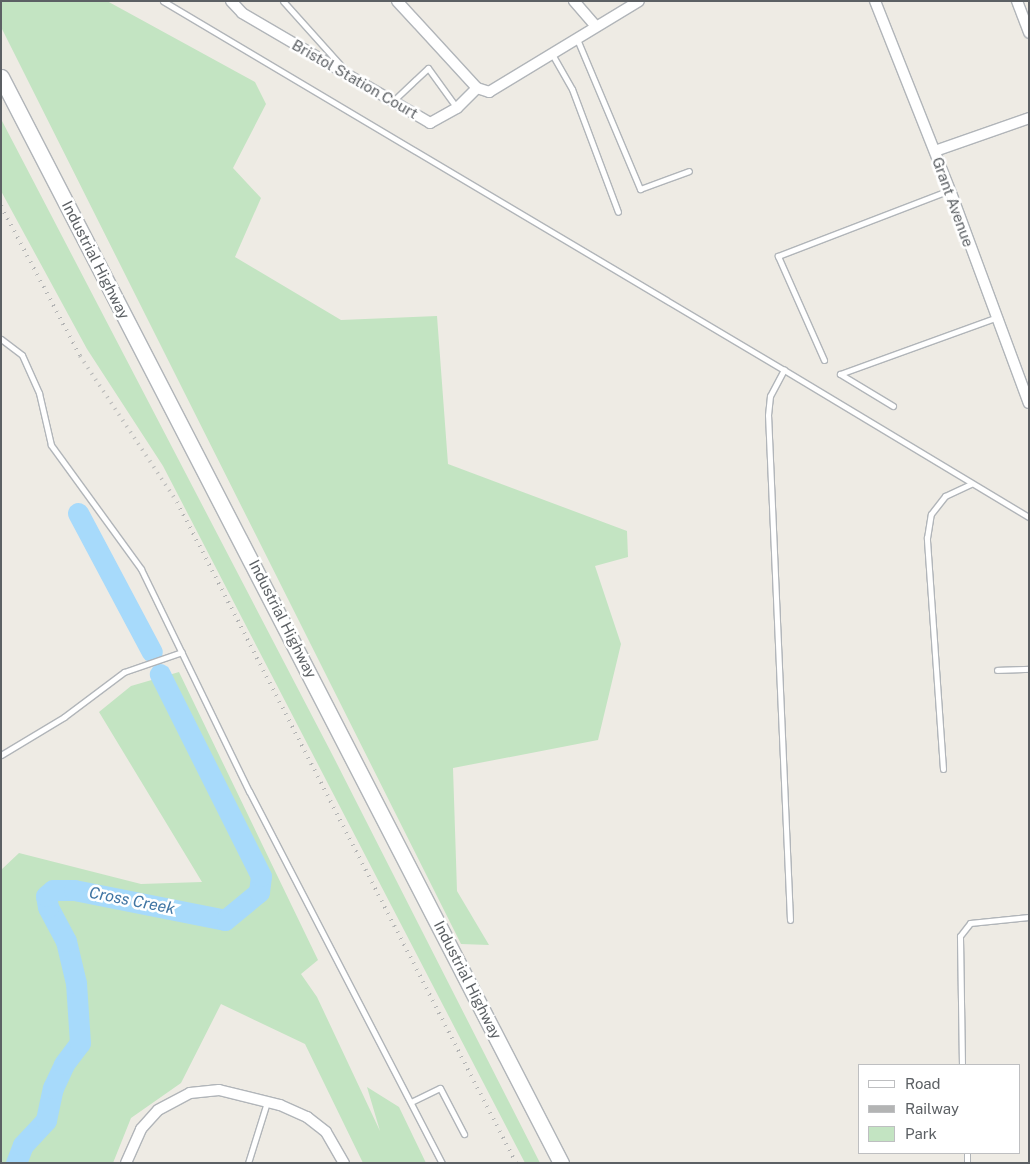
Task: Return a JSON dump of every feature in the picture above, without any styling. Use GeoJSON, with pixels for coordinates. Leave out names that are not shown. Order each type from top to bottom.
{"type":"FeatureCollection","features":[{"type":"Feature","properties":{"kind":"main road","name":"Industrial Highway"},"geometry":{"type":"LineString","coordinates":[[1,77],[561,1163]]}},
{"type":"Feature","properties":{"kind":"street","name":"Bristol Station Court"},"geometry":{"type":"LineString","coordinates":[[231,1],[242,13],[430,123],[459,106],[477,88]]}},
{"type":"Feature","properties":{"kind":"street"},"geometry":{"type":"LineString","coordinates":[[398,1],[477,88],[489,92],[639,1]]}},
{"type":"Feature","properties":{"kind":"street"},"geometry":{"type":"LineString","coordinates":[[574,1],[596,26]]}},
{"type":"Feature","properties":{"kind":"street","name":"Grant Avenue"},"geometry":{"type":"LineString","coordinates":[[875,1],[950,190],[995,318],[1029,404]]}},
{"type":"Feature","properties":{"kind":"street"},"geometry":{"type":"LineString","coordinates":[[1017,1],[1029,33]]}},
{"type":"Feature","properties":{"kind":"street"},"geometry":{"type":"LineString","coordinates":[[935,152],[1029,118]]}},
{"type":"Feature","properties":{"kind":"street"},"geometry":{"type":"LineString","coordinates":[[126,1163],[146,1122],[158,1110],[182,1096],[219,1090],[268,1102],[299,1113],[320,1126],[344,1163]]}},
{"type":"Feature","properties":{"kind":"lane"},"geometry":{"type":"LineString","coordinates":[[163,1],[784,370],[970,484],[1029,517]]}},
{"type":"Feature","properties":{"kind":"lane"},"geometry":{"type":"LineString","coordinates":[[283,1],[352,77]]}},
{"type":"Feature","properties":{"kind":"lane"},"geometry":{"type":"LineString","coordinates":[[577,39],[640,189],[689,171]]}},
{"type":"Feature","properties":{"kind":"lane"},"geometry":{"type":"LineString","coordinates":[[552,53],[572,89],[618,212]]}},
{"type":"Feature","properties":{"kind":"lane"},"geometry":{"type":"LineString","coordinates":[[392,101],[428,68],[459,106]]}},
{"type":"Feature","properties":{"kind":"lane"},"geometry":{"type":"LineString","coordinates":[[824,360],[778,256],[950,190]]}},
{"type":"Feature","properties":{"kind":"lane"},"geometry":{"type":"LineString","coordinates":[[893,406],[840,374],[995,318]]}},
{"type":"Feature","properties":{"kind":"lane"},"geometry":{"type":"LineString","coordinates":[[1,339],[22,355],[39,393],[51,445],[141,569],[249,791],[442,1163]]}},
{"type":"Feature","properties":{"kind":"lane"},"geometry":{"type":"LineString","coordinates":[[784,370],[770,396],[768,415],[790,920]]}},
{"type":"Feature","properties":{"kind":"lane"},"geometry":{"type":"LineString","coordinates":[[943,769],[927,538],[931,514],[945,496],[970,484]]}},
{"type":"Feature","properties":{"kind":"lane"},"geometry":{"type":"LineString","coordinates":[[1,755],[64,717],[124,672],[182,652]]}},
{"type":"Feature","properties":{"kind":"lane"},"geometry":{"type":"LineString","coordinates":[[997,670],[1029,669]]}},
{"type":"Feature","properties":{"kind":"lane"},"geometry":{"type":"LineString","coordinates":[[962,1064],[960,936],[970,923],[1029,917]]}},
{"type":"Feature","properties":{"kind":"lane"},"geometry":{"type":"LineString","coordinates":[[411,1102],[440,1088],[464,1134]]}},
{"type":"Feature","properties":{"kind":"lane"},"geometry":{"type":"LineString","coordinates":[[248,1163],[268,1102]]}},
{"type":"Feature","properties":{"kind":"green space"},"geometry":{"type":"Polygon","coordinates":[[[1,1],[107,1],[255,82],[266,104],[233,168],[261,198],[235,257],[341,320],[437,316],[448,464],[627,531],[628,557],[595,566],[621,644],[598,740],[453,768],[457,891],[489,945],[461,944],[1,27],[1,1]]]}},
{"type":"Feature","properties":{"kind":"green space"},"geometry":{"type":"Polygon","coordinates":[[[1,119],[333,756],[540,1163],[525,1163],[163,466],[87,349],[1,191],[1,119]]]}},
{"type":"Feature","properties":{"kind":"green space"},"geometry":{"type":"Polygon","coordinates":[[[179,672],[318,960],[301,974],[317,997],[380,1131],[367,1087],[399,1107],[426,1163],[363,1163],[305,1044],[221,1004],[181,1083],[131,1118],[113,1163],[1,1163],[1,870],[19,853],[141,884],[202,882],[99,712],[131,686],[179,672]]]}},
{"type":"Feature","properties":{"kind":"waterway","name":"Cross Creek"},"geometry":{"type":"LineString","coordinates":[[78,513],[152,652]]}},
{"type":"Feature","properties":{"kind":"waterway","name":"Cross Creek"},"geometry":{"type":"LineString","coordinates":[[16,1163],[23,1145],[46,1120],[53,1088],[64,1064],[80,1043],[76,983],[66,941],[48,907],[46,896],[53,890],[74,890],[225,920],[259,892],[261,876],[160,674]]}},
{"type":"Feature","properties":{"kind":"railway"},"geometry":{"type":"LineString","coordinates":[[1,206],[80,356],[177,502],[516,1163]]}}]}
